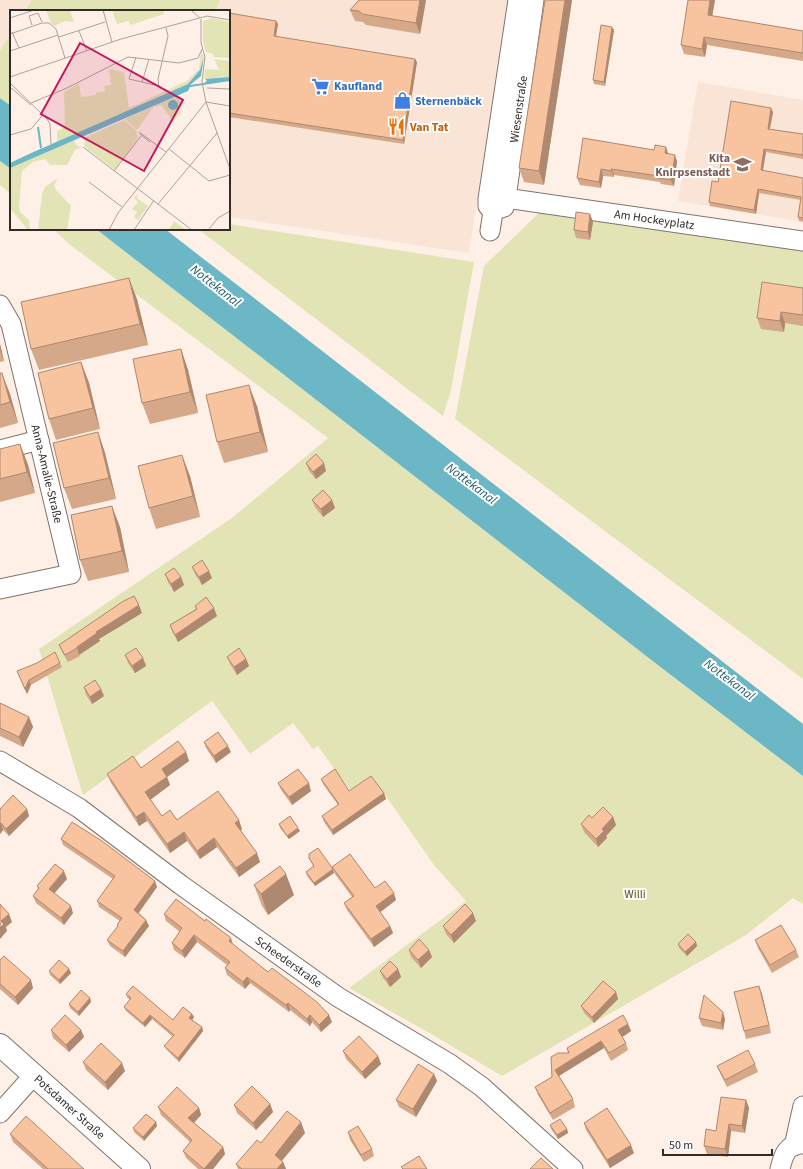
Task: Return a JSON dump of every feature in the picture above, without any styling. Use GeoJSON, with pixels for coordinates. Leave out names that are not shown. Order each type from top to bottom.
{"type":"FeatureCollection","features":[{"type":"Feature","properties":{"kind":"main road","name":"Potsdamer Straße"},"geometry":{"type":"LineString","coordinates":[[0,1045],[139,1169]]}},
{"type":"Feature","properties":{"kind":"street","name":"Wiesenstraße"},"geometry":{"type":"LineString","coordinates":[[518,0],[488,199],[491,221],[504,207],[506,198],[534,0]]}},
{"type":"Feature","properties":{"kind":"street","name":"Am Hockeyplatz"},"geometry":{"type":"LineString","coordinates":[[506,198],[803,241]]}},
{"type":"Feature","properties":{"kind":"street","name":"Anna-Amalie-Straße"},"geometry":{"type":"LineString","coordinates":[[0,305],[11,324],[71,574],[0,589]]}},
{"type":"Feature","properties":{"kind":"street"},"geometry":{"type":"LineString","coordinates":[[0,450],[39,440]]}},
{"type":"Feature","properties":{"kind":"street","name":"Scheederstraße"},"geometry":{"type":"LineString","coordinates":[[0,761],[79,808],[181,885],[338,997],[450,1064],[482,1087],[573,1169]]}},
{"type":"Feature","properties":{"kind":"street"},"geometry":{"type":"LineString","coordinates":[[0,1113],[34,1075]]}},
{"type":"Feature","properties":{"kind":"street"},"geometry":{"type":"LineString","coordinates":[[780,1169],[783,1157],[787,1150],[798,1145],[803,1106]]}},
{"type":"Feature","properties":{"kind":"shaded area"},"geometry":{"type":"Polygon","coordinates":[[[0,0],[32,0],[26,10],[10,10],[10,35],[0,51],[0,0]]]}},
{"type":"Feature","properties":{"kind":"shaded area"},"geometry":{"type":"Polygon","coordinates":[[[220,0],[508,0],[469,253],[230,217],[230,10],[216,10],[220,0]]]}},
{"type":"Feature","properties":{"kind":"shaded area","name":"Kita Knirpsenstadt"},"geometry":{"type":"Polygon","coordinates":[[[698,82],[803,100],[803,222],[678,201],[698,82]]]}},
{"type":"Feature","properties":{"kind":"green space"},"geometry":{"type":"Polygon","coordinates":[[[32,0],[220,0],[216,10],[26,10],[32,0]]]}},
{"type":"Feature","properties":{"kind":"green space"},"geometry":{"type":"Polygon","coordinates":[[[10,35],[10,105],[0,98],[0,51],[10,35]]]}},
{"type":"Feature","properties":{"kind":"green space"},"geometry":{"type":"Polygon","coordinates":[[[0,161],[10,168],[10,193],[0,185],[0,161]]]}},
{"type":"Feature","properties":{"kind":"green space"},"geometry":{"type":"Polygon","coordinates":[[[540,212],[803,243],[803,679],[455,419],[484,266],[540,212]]]}},
{"type":"Feature","properties":{"kind":"green space"},"geometry":{"type":"Polygon","coordinates":[[[230,224],[474,262],[451,390],[443,416],[199,230],[230,230],[230,224]]]}},
{"type":"Feature","properties":{"kind":"green space","name":"Willi"},"geometry":{"type":"Polygon","coordinates":[[[54,230],[97,230],[803,776],[803,904],[793,898],[746,935],[502,1076],[349,988],[466,901],[434,865],[374,779],[352,793],[318,746],[313,749],[293,723],[250,754],[212,701],[83,795],[39,649],[232,518],[328,438],[69,244],[54,230]]]}},
{"type":"Feature","properties":{"kind":"water"},"geometry":{"type":"Polygon","coordinates":[[[0,98],[10,105],[10,168],[0,161],[0,98]]]}},
{"type":"Feature","properties":{"kind":"water","name":"Nottekanal"},"geometry":{"type":"Polygon","coordinates":[[[97,230],[166,230],[803,724],[803,776],[97,230]]]}},
{"type":"Feature","properties":{"kind":"building"},"geometry":{"type":"Polygon","coordinates":[[[359,0],[420,0],[416,23],[362,14],[359,11],[350,10],[359,0]]]}},
{"type":"Feature","properties":{"kind":"building"},"geometry":{"type":"Polygon","coordinates":[[[545,0],[565,0],[539,171],[519,168],[545,0]]]}},
{"type":"Feature","properties":{"kind":"building"},"geometry":{"type":"Polygon","coordinates":[[[688,0],[710,0],[708,15],[803,31],[803,53],[704,37],[702,49],[681,45],[688,0]]]}},
{"type":"Feature","properties":{"kind":"building","name":"Kaufland"},"geometry":{"type":"Polygon","coordinates":[[[230,13],[276,21],[274,36],[415,59],[403,140],[230,113],[230,13]]]}},
{"type":"Feature","properties":{"kind":"building"},"geometry":{"type":"Polygon","coordinates":[[[601,25],[612,27],[604,82],[593,80],[601,25]]]}},
{"type":"Feature","properties":{"kind":"building"},"geometry":{"type":"Polygon","coordinates":[[[731,101],[771,108],[768,129],[803,134],[803,155],[764,149],[761,170],[803,178],[803,218],[798,217],[801,197],[758,189],[754,210],[709,202],[712,181],[718,182],[731,101]]]}},
{"type":"Feature","properties":{"kind":"building"},"geometry":{"type":"Polygon","coordinates":[[[583,138],[654,150],[655,145],[666,147],[665,153],[675,155],[671,180],[659,178],[659,176],[611,169],[611,171],[601,169],[599,182],[577,178],[583,138]]]}},
{"type":"Feature","properties":{"kind":"building"},"geometry":{"type":"Polygon","coordinates":[[[576,212],[590,214],[588,232],[574,230],[576,212]]]}},
{"type":"Feature","properties":{"kind":"building"},"geometry":{"type":"Polygon","coordinates":[[[129,278],[140,324],[31,349],[21,302],[129,278]]]}},
{"type":"Feature","properties":{"kind":"building"},"geometry":{"type":"Polygon","coordinates":[[[762,282],[803,288],[803,315],[781,312],[780,321],[757,318],[762,282]]]}},
{"type":"Feature","properties":{"kind":"building"},"geometry":{"type":"Polygon","coordinates":[[[181,349],[190,392],[142,403],[133,359],[181,349]]]}},
{"type":"Feature","properties":{"kind":"building"},"geometry":{"type":"Polygon","coordinates":[[[81,362],[93,408],[49,419],[38,373],[81,362]]]}},
{"type":"Feature","properties":{"kind":"building"},"geometry":{"type":"Polygon","coordinates":[[[0,373],[2,373],[10,402],[0,405],[0,373]]]}},
{"type":"Feature","properties":{"kind":"building"},"geometry":{"type":"Polygon","coordinates":[[[249,385],[260,432],[217,442],[206,395],[249,385]]]}},
{"type":"Feature","properties":{"kind":"building"},"geometry":{"type":"Polygon","coordinates":[[[98,432],[109,478],[64,488],[53,443],[98,432]]]}},
{"type":"Feature","properties":{"kind":"building"},"geometry":{"type":"Polygon","coordinates":[[[20,444],[27,472],[0,479],[0,449],[20,444]]]}},
{"type":"Feature","properties":{"kind":"building"},"geometry":{"type":"Polygon","coordinates":[[[316,454],[324,463],[313,472],[306,463],[316,454]]]}},
{"type":"Feature","properties":{"kind":"building"},"geometry":{"type":"Polygon","coordinates":[[[182,455],[193,496],[149,508],[138,466],[182,455]]]}},
{"type":"Feature","properties":{"kind":"building"},"geometry":{"type":"Polygon","coordinates":[[[323,490],[332,500],[321,509],[312,500],[323,490]]]}},
{"type":"Feature","properties":{"kind":"building"},"geometry":{"type":"Polygon","coordinates":[[[112,506],[122,551],[80,560],[71,515],[112,506]]]}},
{"type":"Feature","properties":{"kind":"building"},"geometry":{"type":"Polygon","coordinates":[[[202,560],[209,571],[199,577],[192,567],[202,560]]]}},
{"type":"Feature","properties":{"kind":"building"},"geometry":{"type":"Polygon","coordinates":[[[174,568],[181,577],[171,584],[165,574],[174,568]]]}},
{"type":"Feature","properties":{"kind":"building"},"geometry":{"type":"Polygon","coordinates":[[[134,596],[139,605],[96,632],[97,633],[77,648],[65,655],[59,645],[122,602],[134,596]]]}},
{"type":"Feature","properties":{"kind":"building"},"geometry":{"type":"Polygon","coordinates":[[[206,597],[214,608],[175,635],[170,625],[197,609],[195,606],[206,597]]]}},
{"type":"Feature","properties":{"kind":"building"},"geometry":{"type":"Polygon","coordinates":[[[136,648],[143,658],[132,666],[125,655],[136,648]]]}},
{"type":"Feature","properties":{"kind":"building"},"geometry":{"type":"Polygon","coordinates":[[[239,648],[246,659],[234,667],[227,657],[239,648]]]}},
{"type":"Feature","properties":{"kind":"building"},"geometry":{"type":"Polygon","coordinates":[[[55,652],[60,663],[29,680],[25,689],[17,671],[37,663],[55,652]]]}},
{"type":"Feature","properties":{"kind":"building"},"geometry":{"type":"Polygon","coordinates":[[[95,680],[101,689],[90,697],[84,687],[95,680]]]}},
{"type":"Feature","properties":{"kind":"building"},"geometry":{"type":"Polygon","coordinates":[[[0,703],[29,717],[19,737],[0,728],[0,703]]]}},
{"type":"Feature","properties":{"kind":"building"},"geometry":{"type":"Polygon","coordinates":[[[218,732],[228,746],[214,756],[204,742],[218,732]]]}},
{"type":"Feature","properties":{"kind":"building"},"geometry":{"type":"Polygon","coordinates":[[[178,741],[186,752],[162,769],[167,777],[145,792],[162,816],[170,810],[177,820],[218,791],[239,820],[235,823],[257,853],[236,868],[214,838],[197,851],[184,832],[167,844],[144,812],[136,817],[107,774],[133,756],[141,768],[178,741]]]}},
{"type":"Feature","properties":{"kind":"building"},"geometry":{"type":"Polygon","coordinates":[[[298,769],[309,783],[289,797],[278,783],[298,769]]]}},
{"type":"Feature","properties":{"kind":"building"},"geometry":{"type":"Polygon","coordinates":[[[335,769],[349,791],[371,776],[384,793],[332,830],[322,816],[339,804],[321,779],[335,769]]]}},
{"type":"Feature","properties":{"kind":"building"},"geometry":{"type":"Polygon","coordinates":[[[13,795],[27,809],[6,829],[1,823],[0,824],[0,809],[13,795]]]}},
{"type":"Feature","properties":{"kind":"building"},"geometry":{"type":"Polygon","coordinates":[[[603,807],[613,817],[602,829],[604,831],[596,839],[581,824],[589,815],[592,818],[603,807]]]}},
{"type":"Feature","properties":{"kind":"building"},"geometry":{"type":"Polygon","coordinates":[[[290,816],[298,828],[287,836],[279,824],[290,816]]]}},
{"type":"Feature","properties":{"kind":"building"},"geometry":{"type":"Polygon","coordinates":[[[72,822],[102,841],[155,881],[134,910],[146,920],[123,951],[107,940],[118,926],[117,925],[122,918],[97,901],[115,876],[61,839],[72,822]]]}},
{"type":"Feature","properties":{"kind":"building"},"geometry":{"type":"Polygon","coordinates":[[[318,848],[333,869],[314,883],[306,872],[314,866],[309,858],[309,854],[318,848]]]}},
{"type":"Feature","properties":{"kind":"building"},"geometry":{"type":"Polygon","coordinates":[[[350,854],[375,888],[385,881],[394,893],[376,906],[390,926],[371,939],[344,903],[354,896],[332,867],[350,854]]]}},
{"type":"Feature","properties":{"kind":"building"},"geometry":{"type":"Polygon","coordinates":[[[55,864],[64,871],[49,889],[71,906],[61,918],[33,896],[39,888],[37,886],[55,864]]]}},
{"type":"Feature","properties":{"kind":"building"},"geometry":{"type":"Polygon","coordinates":[[[280,866],[286,874],[261,894],[254,885],[280,866]]]}},
{"type":"Feature","properties":{"kind":"building"},"geometry":{"type":"Polygon","coordinates":[[[176,899],[231,938],[229,941],[268,972],[272,968],[292,983],[317,1002],[329,1015],[319,1025],[310,1015],[307,1019],[288,1003],[286,1005],[247,977],[243,982],[225,968],[230,962],[194,935],[182,951],[172,943],[182,928],[164,914],[176,899]]]}},
{"type":"Feature","properties":{"kind":"building"},"geometry":{"type":"Polygon","coordinates":[[[0,904],[9,914],[1,921],[4,924],[0,928],[0,904]]]}},
{"type":"Feature","properties":{"kind":"building"},"geometry":{"type":"Polygon","coordinates":[[[465,904],[473,913],[451,935],[443,926],[465,904]]]}},
{"type":"Feature","properties":{"kind":"building"},"geometry":{"type":"Polygon","coordinates":[[[781,925],[796,950],[770,965],[755,940],[781,925]]]}},
{"type":"Feature","properties":{"kind":"building"},"geometry":{"type":"Polygon","coordinates":[[[688,934],[696,942],[685,952],[678,944],[688,934]]]}},
{"type":"Feature","properties":{"kind":"building"},"geometry":{"type":"Polygon","coordinates":[[[419,939],[429,950],[418,960],[409,950],[419,939]]]}},
{"type":"Feature","properties":{"kind":"building"},"geometry":{"type":"Polygon","coordinates":[[[4,956],[31,980],[15,997],[0,984],[0,960],[4,956]]]}},
{"type":"Feature","properties":{"kind":"building"},"geometry":{"type":"Polygon","coordinates":[[[59,960],[69,969],[59,980],[49,971],[59,960]]]}},
{"type":"Feature","properties":{"kind":"building"},"geometry":{"type":"Polygon","coordinates":[[[390,961],[398,969],[387,979],[380,971],[390,961]]]}},
{"type":"Feature","properties":{"kind":"building"},"geometry":{"type":"Polygon","coordinates":[[[603,981],[616,992],[592,1017],[581,1006],[603,981]]]}},
{"type":"Feature","properties":{"kind":"building"},"geometry":{"type":"Polygon","coordinates":[[[133,986],[173,1020],[183,1007],[192,1014],[189,1018],[202,1027],[178,1058],[164,1046],[174,1035],[150,1015],[143,1023],[124,1007],[131,998],[126,994],[133,986]]]}},
{"type":"Feature","properties":{"kind":"building"},"geometry":{"type":"Polygon","coordinates":[[[759,986],[769,1025],[744,1031],[734,992],[759,986]]]}},
{"type":"Feature","properties":{"kind":"building"},"geometry":{"type":"Polygon","coordinates":[[[81,990],[90,998],[78,1012],[69,1004],[81,990]]]}},
{"type":"Feature","properties":{"kind":"building"},"geometry":{"type":"Polygon","coordinates":[[[704,995],[723,1012],[721,1023],[699,1018],[704,995]]]}},
{"type":"Feature","properties":{"kind":"building"},"geometry":{"type":"Polygon","coordinates":[[[65,1015],[81,1030],[66,1045],[51,1030],[65,1015]]]}},
{"type":"Feature","properties":{"kind":"building"},"geometry":{"type":"Polygon","coordinates":[[[623,1015],[628,1024],[618,1030],[626,1043],[609,1053],[601,1041],[555,1070],[573,1099],[550,1113],[535,1087],[552,1077],[551,1057],[558,1053],[569,1053],[567,1048],[623,1015]]]}},
{"type":"Feature","properties":{"kind":"building"},"geometry":{"type":"Polygon","coordinates":[[[359,1036],[378,1056],[362,1072],[343,1051],[359,1036]]]}},
{"type":"Feature","properties":{"kind":"building"},"geometry":{"type":"Polygon","coordinates":[[[101,1043],[122,1063],[105,1082],[83,1062],[101,1043]]]}},
{"type":"Feature","properties":{"kind":"building"},"geometry":{"type":"Polygon","coordinates":[[[748,1050],[755,1064],[725,1080],[717,1066],[748,1050]]]}},
{"type":"Feature","properties":{"kind":"building"},"geometry":{"type":"Polygon","coordinates":[[[418,1064],[434,1074],[413,1109],[396,1100],[418,1064]]]}},
{"type":"Feature","properties":{"kind":"building"},"geometry":{"type":"Polygon","coordinates":[[[252,1086],[270,1104],[253,1123],[234,1105],[252,1086]]]}},
{"type":"Feature","properties":{"kind":"building"},"geometry":{"type":"Polygon","coordinates":[[[177,1087],[199,1108],[188,1118],[223,1147],[204,1169],[183,1151],[192,1140],[158,1107],[177,1087]]]}},
{"type":"Feature","properties":{"kind":"building"},"geometry":{"type":"Polygon","coordinates":[[[721,1097],[746,1100],[742,1126],[729,1124],[725,1149],[704,1146],[706,1129],[716,1131],[721,1097]]]}},
{"type":"Feature","properties":{"kind":"building"},"geometry":{"type":"Polygon","coordinates":[[[607,1108],[631,1145],[607,1160],[584,1123],[607,1108]]]}},
{"type":"Feature","properties":{"kind":"building"},"geometry":{"type":"Polygon","coordinates":[[[287,1111],[301,1122],[275,1155],[283,1162],[277,1169],[242,1169],[236,1164],[257,1140],[261,1143],[287,1111]]]}},
{"type":"Feature","properties":{"kind":"building"},"geometry":{"type":"Polygon","coordinates":[[[146,1114],[156,1122],[143,1137],[133,1128],[146,1114]]]}},
{"type":"Feature","properties":{"kind":"building"},"geometry":{"type":"Polygon","coordinates":[[[26,1116],[84,1169],[48,1169],[10,1134],[26,1116]]]}},
{"type":"Feature","properties":{"kind":"building"},"geometry":{"type":"Polygon","coordinates":[[[560,1119],[567,1129],[557,1135],[550,1125],[560,1119]]]}},
{"type":"Feature","properties":{"kind":"building"},"geometry":{"type":"Polygon","coordinates":[[[358,1126],[372,1149],[361,1155],[348,1132],[358,1126]]]}},
{"type":"Feature","properties":{"kind":"building"},"geometry":{"type":"Polygon","coordinates":[[[419,1156],[427,1169],[403,1169],[401,1167],[419,1156]]]}},
{"type":"Feature","properties":{"kind":"building"},"geometry":{"type":"Polygon","coordinates":[[[541,1158],[553,1169],[530,1169],[541,1158]]]}},
{"type":"Feature","properties":{"kind":"place","name":"Kaufland"},"geometry":{"type":"Point","coordinates":[321,86]}},
{"type":"Feature","properties":{"kind":"place","name":"Sternenbäck"},"geometry":{"type":"Point","coordinates":[402,101]}},
{"type":"Feature","properties":{"kind":"place","name":"Van Tat"},"geometry":{"type":"Point","coordinates":[397,127]}},
{"type":"Feature","properties":{"kind":"place","name":"Kita Knirpsenstadt"},"geometry":{"type":"Point","coordinates":[743,165]}}]}
